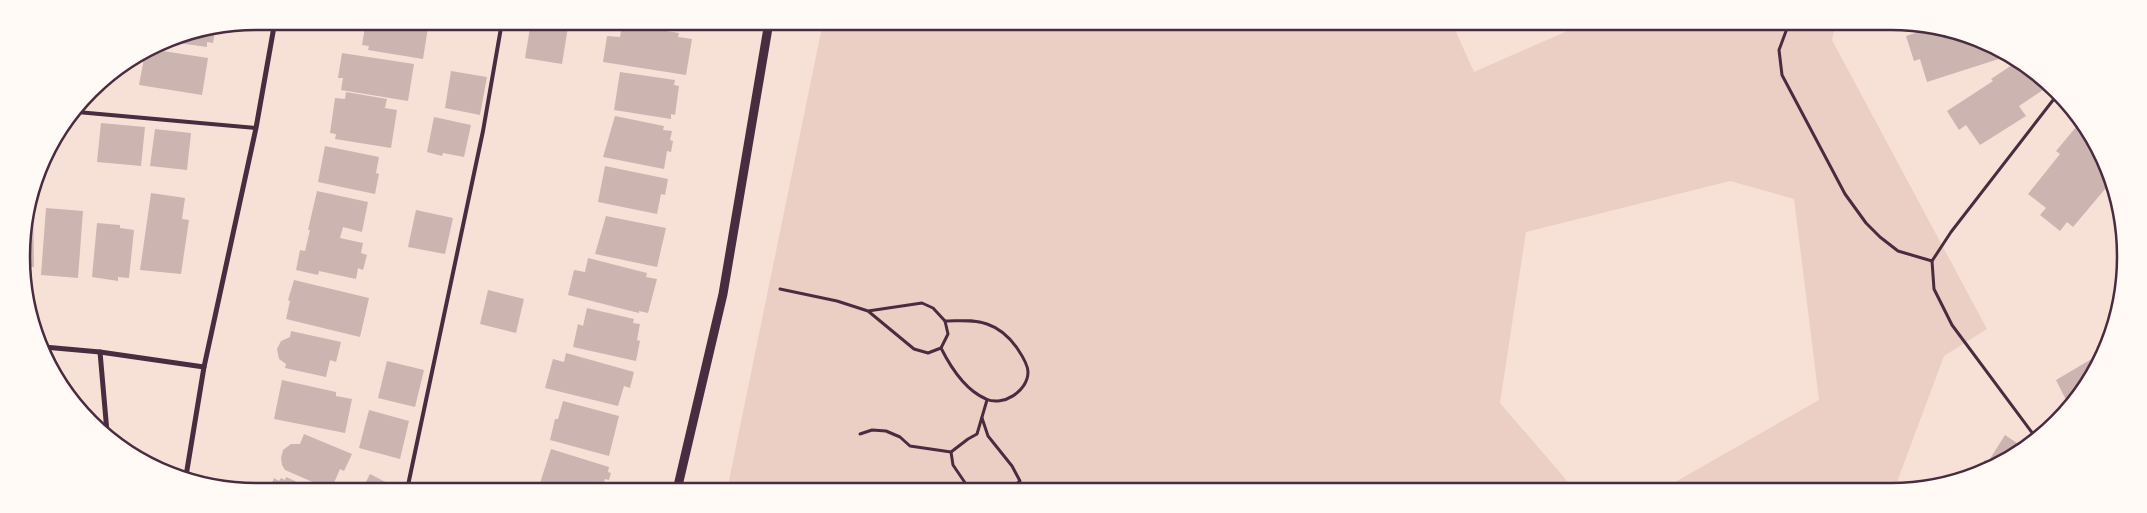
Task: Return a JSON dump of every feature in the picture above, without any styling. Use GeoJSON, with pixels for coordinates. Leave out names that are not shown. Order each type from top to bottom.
{"type":"FeatureCollection","features":[{"type":"Feature","properties":{"kind":"street"},"geometry":{"type":"LineString","coordinates":[[187,472],[204,367],[256,128],[273,30]]}},
{"type":"Feature","properties":{"kind":"street"},"geometry":{"type":"LineString","coordinates":[[679,483],[724,294],[768,30]]}},
{"type":"Feature","properties":{"kind":"street"},"geometry":{"type":"LineString","coordinates":[[49,347],[100,352],[204,367]]}},
{"type":"Feature","properties":{"kind":"street"},"geometry":{"type":"LineString","coordinates":[[100,352],[107,427]]}},
{"type":"Feature","properties":{"kind":"lane"},"geometry":{"type":"LineString","coordinates":[[408,483],[483,131],[501,30]]}},
{"type":"Feature","properties":{"kind":"lane"},"geometry":{"type":"LineString","coordinates":[[82,112],[256,128]]}},
{"type":"Feature","properties":{"kind":"path"},"geometry":{"type":"LineString","coordinates":[[1786,30],[1779,50],[1782,75],[1845,194],[1866,223],[1898,251],[1932,261]]}},
{"type":"Feature","properties":{"kind":"path"},"geometry":{"type":"LineString","coordinates":[[2032,433],[1952,325],[1934,289],[1932,261],[1951,232],[2054,100]]}},
{"type":"Feature","properties":{"kind":"path"},"geometry":{"type":"LineString","coordinates":[[780,289],[837,301],[868,311],[914,349],[928,352],[941,348],[948,334],[945,321],[933,308],[922,303],[868,311]]}},
{"type":"Feature","properties":{"kind":"path"},"geometry":{"type":"LineString","coordinates":[[941,348],[950,366],[962,381],[987,400],[1002,402],[1015,394],[1025,384],[1028,372],[1022,354],[1008,337],[988,324],[974,320],[945,321]]}},
{"type":"Feature","properties":{"kind":"path"},"geometry":{"type":"LineString","coordinates":[[860,434],[872,430],[886,431],[910,446],[951,452],[977,434],[987,400]]}},
{"type":"Feature","properties":{"kind":"path"},"geometry":{"type":"LineString","coordinates":[[982,417],[988,436],[1012,466],[1020,481],[1018,483]]}},
{"type":"Feature","properties":{"kind":"path"},"geometry":{"type":"LineString","coordinates":[[951,452],[953,465],[965,483]]}},
{"type":"Feature","properties":{"kind":"shaded area"},"geometry":{"type":"Polygon","coordinates":[[[821,30],[1455,30],[1474,72],[1569,30],[1834,30],[1832,40],[1987,329],[1944,356],[1897,483],[1673,483],[1819,400],[1794,199],[1730,181],[1526,232],[1500,403],[1569,483],[728,483],[821,30]]]}},
{"type":"Feature","properties":{"kind":"building"},"geometry":{"type":"Polygon","coordinates":[[[364,30],[428,30],[423,59],[368,50],[369,46],[362,45],[364,30]]]}},
{"type":"Feature","properties":{"kind":"building"},"geometry":{"type":"Polygon","coordinates":[[[530,30],[568,30],[562,64],[525,58],[530,30]]]}},
{"type":"Feature","properties":{"kind":"building"},"geometry":{"type":"Polygon","coordinates":[[[621,30],[660,30],[679,33],[678,37],[692,39],[686,75],[603,62],[607,36],[620,37],[621,30]]]}},
{"type":"Feature","properties":{"kind":"building"},"geometry":{"type":"Polygon","coordinates":[[[1919,32],[1935,34],[1977,47],[2001,58],[1927,82],[1920,59],[1914,61],[1906,36],[1919,32]]]}},
{"type":"Feature","properties":{"kind":"building"},"geometry":{"type":"Polygon","coordinates":[[[214,34],[213,43],[207,42],[207,47],[180,43],[214,34]]]}},
{"type":"Feature","properties":{"kind":"building"},"geometry":{"type":"Polygon","coordinates":[[[161,51],[208,58],[202,95],[139,85],[144,60],[161,51]]]}},
{"type":"Feature","properties":{"kind":"building"},"geometry":{"type":"Polygon","coordinates":[[[342,53],[414,64],[408,101],[341,90],[343,78],[338,78],[342,53]]]}},
{"type":"Feature","properties":{"kind":"building"},"geometry":{"type":"Polygon","coordinates":[[[2012,65],[2043,90],[2019,106],[2026,116],[1980,145],[1966,125],[1959,130],[1947,111],[1993,81],[1991,79],[2012,65]]]}},
{"type":"Feature","properties":{"kind":"building"},"geometry":{"type":"Polygon","coordinates":[[[451,71],[487,77],[480,115],[445,108],[451,71]]]}},
{"type":"Feature","properties":{"kind":"building"},"geometry":{"type":"Polygon","coordinates":[[[620,72],[675,80],[674,85],[679,86],[675,115],[671,114],[671,119],[614,110],[620,72]]]}},
{"type":"Feature","properties":{"kind":"building"},"geometry":{"type":"Polygon","coordinates":[[[346,92],[387,99],[385,108],[397,110],[391,148],[335,139],[336,134],[330,133],[335,98],[345,99],[346,92]]]}},
{"type":"Feature","properties":{"kind":"building"},"geometry":{"type":"Polygon","coordinates":[[[615,116],[664,126],[663,130],[672,131],[670,140],[673,141],[671,152],[667,151],[664,169],[603,157],[615,116]]]}},
{"type":"Feature","properties":{"kind":"building"},"geometry":{"type":"Polygon","coordinates":[[[434,117],[471,125],[464,157],[443,153],[442,156],[427,152],[434,117]]]}},
{"type":"Feature","properties":{"kind":"building"},"geometry":{"type":"Polygon","coordinates":[[[101,123],[145,127],[141,166],[97,162],[101,123]]]}},
{"type":"Feature","properties":{"kind":"building"},"geometry":{"type":"Polygon","coordinates":[[[2076,127],[2094,156],[2106,188],[2073,227],[2067,222],[2060,231],[2040,215],[2046,208],[2028,194],[2060,154],[2056,151],[2076,127]]]}},
{"type":"Feature","properties":{"kind":"building"},"geometry":{"type":"Polygon","coordinates":[[[155,129],[191,133],[187,170],[150,166],[155,129]]]}},
{"type":"Feature","properties":{"kind":"building"},"geometry":{"type":"Polygon","coordinates":[[[325,146],[379,157],[376,173],[379,174],[375,194],[318,182],[325,146]]]}},
{"type":"Feature","properties":{"kind":"building"},"geometry":{"type":"Polygon","coordinates":[[[605,166],[668,179],[665,195],[661,194],[657,214],[598,202],[605,166]]]}},
{"type":"Feature","properties":{"kind":"building"},"geometry":{"type":"Polygon","coordinates":[[[317,191],[368,202],[362,232],[343,227],[340,238],[363,243],[361,253],[367,255],[363,270],[358,268],[356,279],[319,271],[318,275],[296,270],[300,250],[305,251],[317,191]]]}},
{"type":"Feature","properties":{"kind":"building"},"geometry":{"type":"Polygon","coordinates":[[[151,193],[185,198],[182,219],[189,220],[181,274],[140,270],[151,193]]]}},
{"type":"Feature","properties":{"kind":"building"},"geometry":{"type":"Polygon","coordinates":[[[46,208],[83,211],[78,278],[41,275],[46,208]]]}},
{"type":"Feature","properties":{"kind":"building"},"geometry":{"type":"Polygon","coordinates":[[[416,210],[453,218],[445,254],[408,247],[416,210]]]}},
{"type":"Feature","properties":{"kind":"building"},"geometry":{"type":"Polygon","coordinates":[[[606,216],[666,228],[657,267],[595,254],[606,216]]]}},
{"type":"Feature","properties":{"kind":"building"},"geometry":{"type":"Polygon","coordinates":[[[33,218],[34,267],[30,267],[30,242],[33,218]]]}},
{"type":"Feature","properties":{"kind":"building"},"geometry":{"type":"Polygon","coordinates":[[[97,223],[120,225],[120,228],[134,230],[129,278],[118,277],[118,281],[92,277],[97,223]]]}},
{"type":"Feature","properties":{"kind":"building"},"geometry":{"type":"Polygon","coordinates":[[[588,258],[647,273],[646,277],[657,279],[648,313],[639,311],[639,313],[568,295],[574,270],[585,272],[588,258]]]}},
{"type":"Feature","properties":{"kind":"building"},"geometry":{"type":"Polygon","coordinates":[[[294,280],[369,298],[360,337],[286,319],[290,301],[288,300],[294,280]]]}},
{"type":"Feature","properties":{"kind":"building"},"geometry":{"type":"Polygon","coordinates":[[[488,290],[524,299],[516,333],[480,324],[488,290]]]}},
{"type":"Feature","properties":{"kind":"building"},"geometry":{"type":"Polygon","coordinates":[[[587,308],[634,319],[633,323],[640,324],[637,340],[640,341],[636,361],[573,347],[578,324],[583,326],[587,308]]]}},
{"type":"Feature","properties":{"kind":"building"},"geometry":{"type":"Polygon","coordinates":[[[291,331],[341,342],[336,362],[330,360],[326,377],[285,368],[286,364],[279,359],[277,349],[281,341],[290,337],[291,331]]]}},
{"type":"Feature","properties":{"kind":"building"},"geometry":{"type":"Polygon","coordinates":[[[566,353],[634,372],[630,388],[624,386],[618,406],[545,388],[553,359],[564,362],[566,353]]]}},
{"type":"Feature","properties":{"kind":"building"},"geometry":{"type":"Polygon","coordinates":[[[2094,358],[2066,400],[2056,380],[2094,358]]]}},
{"type":"Feature","properties":{"kind":"building"},"geometry":{"type":"Polygon","coordinates":[[[387,361],[424,370],[415,407],[378,398],[387,361]]]}},
{"type":"Feature","properties":{"kind":"building"},"geometry":{"type":"Polygon","coordinates":[[[282,380],[336,392],[336,396],[352,399],[345,433],[274,419],[282,380]]]}},
{"type":"Feature","properties":{"kind":"building"},"geometry":{"type":"Polygon","coordinates":[[[563,401],[619,416],[609,456],[550,440],[555,419],[558,419],[563,401]]]}},
{"type":"Feature","properties":{"kind":"building"},"geometry":{"type":"Polygon","coordinates":[[[369,410],[409,421],[400,459],[359,448],[369,410]]]}},
{"type":"Feature","properties":{"kind":"building"},"geometry":{"type":"Polygon","coordinates":[[[304,434],[352,454],[344,471],[340,469],[334,483],[315,483],[285,470],[282,465],[283,450],[291,444],[300,444],[304,434]]]}},
{"type":"Feature","properties":{"kind":"building"},"geometry":{"type":"Polygon","coordinates":[[[2005,435],[2018,444],[2004,453],[1989,461],[2005,435]]]}},
{"type":"Feature","properties":{"kind":"building"},"geometry":{"type":"Polygon","coordinates":[[[551,449],[609,467],[608,472],[611,473],[609,480],[605,479],[604,483],[540,483],[551,449]]]}},
{"type":"Feature","properties":{"kind":"building"},"geometry":{"type":"Polygon","coordinates":[[[370,474],[387,483],[366,483],[370,474]]]}},
{"type":"Feature","properties":{"kind":"building"},"geometry":{"type":"Polygon","coordinates":[[[286,477],[299,483],[272,483],[274,478],[279,481],[281,478],[285,480],[286,477]]]}}]}
